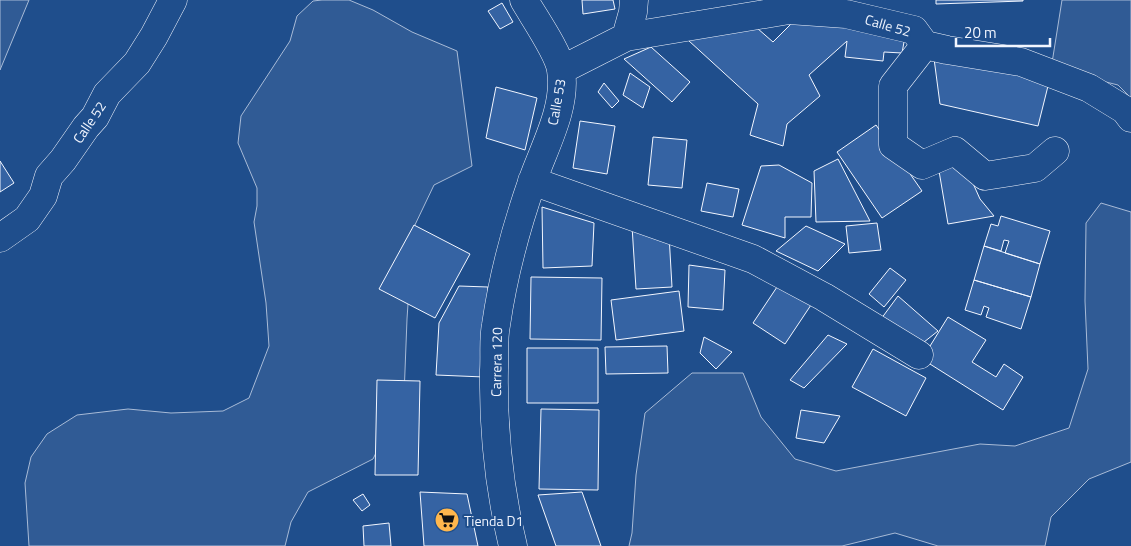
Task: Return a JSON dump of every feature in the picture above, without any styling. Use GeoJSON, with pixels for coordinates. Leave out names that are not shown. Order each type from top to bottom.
{"type":"FeatureCollection","features":[{"type":"Feature","properties":{"kind":"street","name":"Calle 52"},"geometry":{"type":"LineString","coordinates":[[0,238],[27,218],[44,196],[49,176],[95,117],[107,94],[137,63],[173,0]]}},
{"type":"Feature","properties":{"kind":"street","name":"Calle 53"},"geometry":{"type":"LineString","coordinates":[[524,0],[557,56],[561,70],[561,91],[557,113],[532,181]]}},
{"type":"Feature","properties":{"kind":"street"},"geometry":{"type":"LineString","coordinates":[[626,37],[633,12],[634,0]]}},
{"type":"Feature","properties":{"kind":"street","name":"Calle 52"},"geometry":{"type":"LineString","coordinates":[[561,70],[626,37],[789,10],[852,7],[914,30],[925,45],[1021,62],[1089,88],[1125,110],[1131,118]]}},
{"type":"Feature","properties":{"kind":"street"},"geometry":{"type":"LineString","coordinates":[[925,45],[892,86],[892,144],[922,165],[955,151],[985,176],[1036,168],[1055,151]]}},
{"type":"Feature","properties":{"kind":"street"},"geometry":{"type":"LineString","coordinates":[[532,181],[753,259],[824,297],[919,355]]}},
{"type":"Feature","properties":{"kind":"street","name":"Carrera 120"},"geometry":{"type":"LineString","coordinates":[[513,546],[503,503],[496,445],[495,327],[511,249],[532,181]]}},
{"type":"Feature","properties":{"kind":"shaded area"},"geometry":{"type":"Polygon","coordinates":[[[0,0],[29,0],[0,70],[0,0]]]}},
{"type":"Feature","properties":{"kind":"shaded area"},"geometry":{"type":"Polygon","coordinates":[[[349,0],[373,10],[412,32],[457,51],[472,166],[434,185],[413,229],[404,396],[373,459],[308,492],[291,522],[285,546],[29,546],[25,483],[31,457],[47,434],[77,415],[128,409],[171,413],[223,411],[249,398],[269,346],[266,303],[254,222],[257,206],[257,188],[238,143],[241,116],[290,41],[297,16],[313,1],[349,0]]]}},
{"type":"Feature","properties":{"kind":"shaded area"},"geometry":{"type":"Polygon","coordinates":[[[1062,0],[1131,0],[1131,98],[1118,85],[1082,76],[1052,63],[1062,0]]]}},
{"type":"Feature","properties":{"kind":"shaded area"},"geometry":{"type":"Polygon","coordinates":[[[1101,203],[1131,212],[1131,462],[1089,479],[1051,517],[1045,546],[938,546],[895,533],[842,546],[629,546],[632,533],[636,475],[645,413],[692,373],[743,373],[761,417],[795,459],[836,471],[980,444],[1015,446],[1069,428],[1088,369],[1085,301],[1086,223],[1101,203]]]}},
{"type":"Feature","properties":{"kind":"building"},"geometry":{"type":"Polygon","coordinates":[[[582,0],[613,0],[615,9],[583,14],[582,0]]]}},
{"type":"Feature","properties":{"kind":"building"},"geometry":{"type":"Polygon","coordinates":[[[936,0],[1023,0],[1023,1],[936,4],[936,0]]]}},
{"type":"Feature","properties":{"kind":"building"},"geometry":{"type":"Polygon","coordinates":[[[502,3],[513,22],[500,29],[488,11],[502,3]]]}},
{"type":"Feature","properties":{"kind":"building"},"geometry":{"type":"Polygon","coordinates":[[[749,21],[773,42],[794,21],[906,31],[902,53],[884,52],[883,61],[845,57],[847,41],[809,75],[820,96],[787,124],[783,146],[750,135],[758,104],[677,30],[749,21]]]}},
{"type":"Feature","properties":{"kind":"building"},"geometry":{"type":"Polygon","coordinates":[[[651,47],[690,82],[672,102],[624,59],[651,47]]]}},
{"type":"Feature","properties":{"kind":"building"},"geometry":{"type":"Polygon","coordinates":[[[933,51],[1050,78],[1038,126],[940,104],[933,51]]]}},
{"type":"Feature","properties":{"kind":"building"},"geometry":{"type":"Polygon","coordinates":[[[630,73],[650,87],[643,108],[623,95],[630,73]]]}},
{"type":"Feature","properties":{"kind":"building"},"geometry":{"type":"Polygon","coordinates":[[[604,83],[619,101],[612,108],[598,92],[604,83]]]}},
{"type":"Feature","properties":{"kind":"building"},"geometry":{"type":"Polygon","coordinates":[[[496,87],[537,98],[525,150],[486,138],[496,87]]]}},
{"type":"Feature","properties":{"kind":"building"},"geometry":{"type":"Polygon","coordinates":[[[580,121],[615,126],[607,174],[573,168],[580,121]]]}},
{"type":"Feature","properties":{"kind":"building"},"geometry":{"type":"Polygon","coordinates":[[[876,125],[922,191],[882,218],[837,152],[876,125]]]}},
{"type":"Feature","properties":{"kind":"building"},"geometry":{"type":"Polygon","coordinates":[[[653,137],[687,140],[682,188],[648,185],[653,137]]]}},
{"type":"Feature","properties":{"kind":"building"},"geometry":{"type":"Polygon","coordinates":[[[838,159],[870,221],[816,222],[814,171],[838,159]]]}},
{"type":"Feature","properties":{"kind":"building"},"geometry":{"type":"Polygon","coordinates":[[[0,161],[14,183],[0,192],[0,161]]]}},
{"type":"Feature","properties":{"kind":"building"},"geometry":{"type":"Polygon","coordinates":[[[963,161],[980,199],[994,216],[948,224],[938,165],[963,161]]]}},
{"type":"Feature","properties":{"kind":"building"},"geometry":{"type":"Polygon","coordinates":[[[779,165],[812,183],[811,217],[785,217],[785,238],[742,225],[761,166],[779,165]]]}},
{"type":"Feature","properties":{"kind":"building"},"geometry":{"type":"Polygon","coordinates":[[[707,183],[739,189],[733,217],[701,211],[707,183]]]}},
{"type":"Feature","properties":{"kind":"building"},"geometry":{"type":"Polygon","coordinates":[[[542,207],[594,223],[592,266],[543,268],[542,207]]]}},
{"type":"Feature","properties":{"kind":"building"},"geometry":{"type":"Polygon","coordinates":[[[1001,216],[1050,231],[1040,264],[1005,253],[1009,241],[1004,240],[1001,251],[984,246],[991,224],[998,226],[1001,216]]]}},
{"type":"Feature","properties":{"kind":"building"},"geometry":{"type":"Polygon","coordinates":[[[877,223],[881,250],[849,253],[846,226],[877,223]]]}},
{"type":"Feature","properties":{"kind":"building"},"geometry":{"type":"Polygon","coordinates":[[[414,225],[470,254],[435,318],[379,289],[414,225]]]}},
{"type":"Feature","properties":{"kind":"building"},"geometry":{"type":"Polygon","coordinates":[[[632,226],[669,235],[672,287],[636,289],[632,226]]]}},
{"type":"Feature","properties":{"kind":"building"},"geometry":{"type":"Polygon","coordinates":[[[806,226],[845,244],[818,271],[776,251],[806,226]]]}},
{"type":"Feature","properties":{"kind":"building"},"geometry":{"type":"Polygon","coordinates":[[[984,246],[1040,264],[1031,297],[974,280],[984,246]]]}},
{"type":"Feature","properties":{"kind":"building"},"geometry":{"type":"Polygon","coordinates":[[[689,265],[725,270],[723,310],[688,307],[689,265]]]}},
{"type":"Feature","properties":{"kind":"building"},"geometry":{"type":"Polygon","coordinates":[[[890,268],[906,280],[884,307],[869,294],[890,268]]]}},
{"type":"Feature","properties":{"kind":"building"},"geometry":{"type":"Polygon","coordinates":[[[531,277],[602,278],[601,340],[530,339],[531,277]]]}},
{"type":"Feature","properties":{"kind":"building"},"geometry":{"type":"Polygon","coordinates":[[[974,280],[1031,297],[1021,329],[986,317],[989,308],[984,306],[981,315],[965,310],[974,280]]]}},
{"type":"Feature","properties":{"kind":"building"},"geometry":{"type":"Polygon","coordinates":[[[779,284],[811,305],[785,344],[753,323],[779,284]]]}},
{"type":"Feature","properties":{"kind":"building"},"geometry":{"type":"Polygon","coordinates":[[[459,286],[488,287],[484,377],[436,375],[439,323],[459,286]]]}},
{"type":"Feature","properties":{"kind":"building"},"geometry":{"type":"Polygon","coordinates":[[[679,291],[684,331],[616,340],[611,300],[679,291]]]}},
{"type":"Feature","properties":{"kind":"building"},"geometry":{"type":"Polygon","coordinates":[[[898,296],[938,331],[919,346],[881,319],[898,296]]]}},
{"type":"Feature","properties":{"kind":"building"},"geometry":{"type":"Polygon","coordinates":[[[948,317],[986,340],[972,362],[996,377],[1004,364],[1023,377],[1003,410],[922,359],[948,317]]]}},
{"type":"Feature","properties":{"kind":"building"},"geometry":{"type":"Polygon","coordinates":[[[828,335],[847,344],[804,388],[790,380],[828,335]]]}},
{"type":"Feature","properties":{"kind":"building"},"geometry":{"type":"Polygon","coordinates":[[[704,337],[732,352],[716,369],[700,353],[704,337]]]}},
{"type":"Feature","properties":{"kind":"building"},"geometry":{"type":"Polygon","coordinates":[[[667,346],[668,373],[606,374],[605,347],[667,346]]]}},
{"type":"Feature","properties":{"kind":"building"},"geometry":{"type":"Polygon","coordinates":[[[527,348],[598,348],[598,403],[527,403],[527,348]]]}},
{"type":"Feature","properties":{"kind":"building"},"geometry":{"type":"Polygon","coordinates":[[[873,349],[926,378],[906,416],[852,387],[873,349]]]}},
{"type":"Feature","properties":{"kind":"building"},"geometry":{"type":"Polygon","coordinates":[[[377,380],[420,381],[418,475],[375,475],[377,380]]]}},
{"type":"Feature","properties":{"kind":"building"},"geometry":{"type":"Polygon","coordinates":[[[541,409],[599,410],[598,490],[539,489],[541,409]]]}},
{"type":"Feature","properties":{"kind":"building"},"geometry":{"type":"Polygon","coordinates":[[[801,410],[840,416],[824,443],[796,438],[801,410]]]}},
{"type":"Feature","properties":{"kind":"building","name":"Tienda D1"},"geometry":{"type":"Polygon","coordinates":[[[420,492],[467,494],[478,546],[424,546],[420,492]]]}},
{"type":"Feature","properties":{"kind":"building"},"geometry":{"type":"Polygon","coordinates":[[[582,492],[601,546],[556,546],[538,495],[582,492]]]}},
{"type":"Feature","properties":{"kind":"building"},"geometry":{"type":"Polygon","coordinates":[[[363,494],[370,505],[362,511],[353,500],[363,494]]]}},
{"type":"Feature","properties":{"kind":"building"},"geometry":{"type":"Polygon","coordinates":[[[389,523],[391,546],[364,546],[363,526],[389,523]]]}},
{"type":"Feature","properties":{"kind":"place","name":"Tienda D1"},"geometry":{"type":"Point","coordinates":[447,520]}}]}
